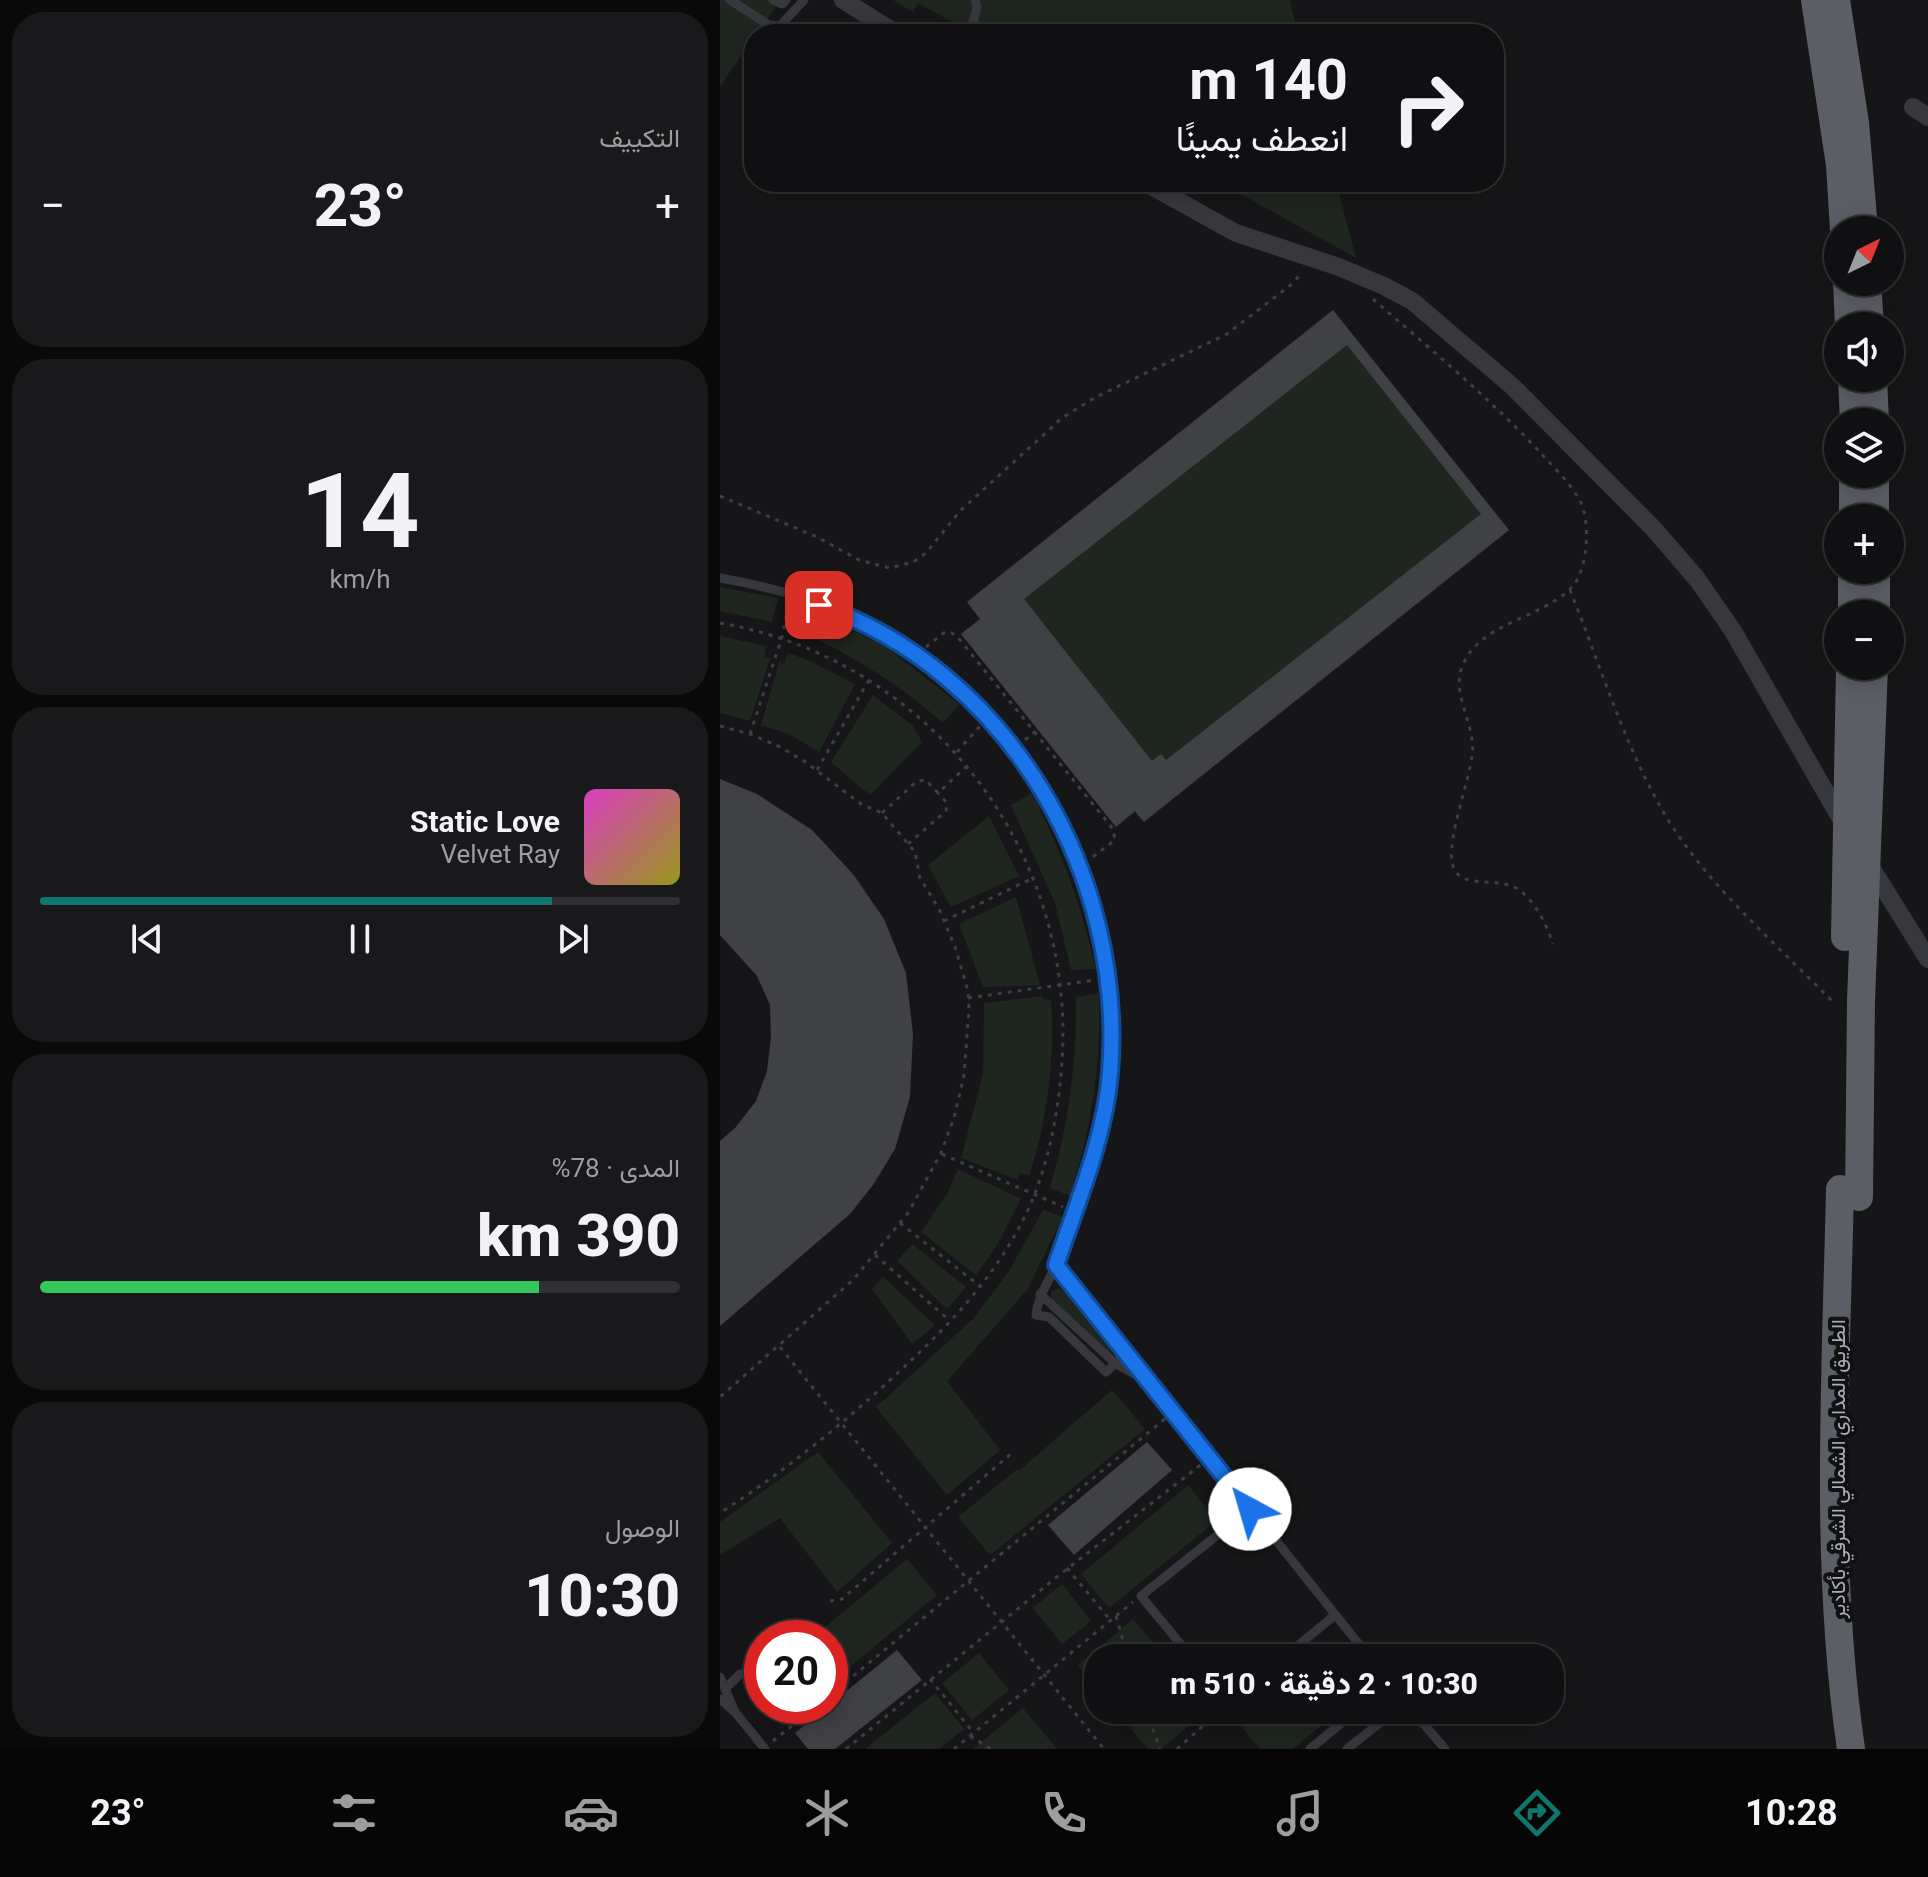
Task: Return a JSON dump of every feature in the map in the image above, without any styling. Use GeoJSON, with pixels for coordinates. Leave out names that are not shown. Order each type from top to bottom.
{"type":"FeatureCollection","features":[{"type":"Feature","properties":{"kind":"highway"},"geometry":{"type":"LineString","coordinates":[[1815,0],[1840,165],[1843,216]]}},
{"type":"Feature","properties":{"kind":"highway"},"geometry":{"type":"LineString","coordinates":[[1836,0],[1855,123],[1863,216]]}},
{"type":"Feature","properties":{"kind":"highway"},"geometry":{"type":"LineString","coordinates":[[1849,1193],[1850,680]]}},
{"type":"Feature","properties":{"kind":"highway"},"geometry":{"type":"LineString","coordinates":[[1849,1193],[1861,1001],[1873,680]]}},
{"type":"Feature","properties":{"kind":"highway","name":"الطريق المداري الشمالي الشرقي بأكادير"},"geometry":{"type":"LineString","coordinates":[[1849,1193],[1835,1580],[1843,1693],[1851,1749]]}},
{"type":"Feature","properties":{"kind":"highway","name":"الطريق المداري الشمالي الشرقي بأكادير"},"geometry":{"type":"LineString","coordinates":[[1849,1193],[1854,1579],[1863,1702],[1870,1749]]}},
{"type":"Feature","properties":{"kind":"street"},"geometry":{"type":"LineString","coordinates":[[843,0],[881,24]]}},
{"type":"Feature","properties":{"kind":"street"},"geometry":{"type":"LineString","coordinates":[[1162,192],[1236,233],[1363,276],[1412,301],[1512,386],[1675,552],[1733,631],[1825,794],[1928,959]]}},
{"type":"Feature","properties":{"kind":"lane"},"geometry":{"type":"LineString","coordinates":[[730,0],[767,24]]}},
{"type":"Feature","properties":{"kind":"lane"},"geometry":{"type":"LineString","coordinates":[[773,0],[782,4],[786,0]]}},
{"type":"Feature","properties":{"kind":"lane"},"geometry":{"type":"LineString","coordinates":[[782,24],[804,0]]}},
{"type":"Feature","properties":{"kind":"lane"},"geometry":{"type":"LineString","coordinates":[[973,24],[977,7],[975,0]]}},
{"type":"Feature","properties":{"kind":"lane"},"geometry":{"type":"LineString","coordinates":[[720,578],[791,595],[847,614],[916,654],[988,717],[1016,747],[1053,809],[1080,867],[1096,920],[1107,978],[1110,1075],[1095,1149],[1056,1265],[1040,1294],[1036,1315],[1049,1317],[1106,1372],[1126,1354]]}},
{"type":"Feature","properties":{"kind":"lane"},"geometry":{"type":"LineString","coordinates":[[1056,1265],[1359,1644]]}},
{"type":"Feature","properties":{"kind":"lane"},"geometry":{"type":"LineString","coordinates":[[1040,1294],[1116,1364],[1146,1379]]}},
{"type":"Feature","properties":{"kind":"lane"},"geometry":{"type":"LineString","coordinates":[[1180,1644],[1141,1596],[1250,1509]]}},
{"type":"Feature","properties":{"kind":"lane"},"geometry":{"type":"LineString","coordinates":[[1300,1644],[1335,1615]]}},
{"type":"Feature","properties":{"kind":"lane"},"geometry":{"type":"LineString","coordinates":[[726,1688],[740,1674]]}},
{"type":"Feature","properties":{"kind":"lane"},"geometry":{"type":"LineString","coordinates":[[720,1677],[735,1712]]}},
{"type":"Feature","properties":{"kind":"lane"},"geometry":{"type":"LineString","coordinates":[[720,1699],[735,1712],[765,1749]]}},
{"type":"Feature","properties":{"kind":"lane"},"geometry":{"type":"LineString","coordinates":[[1310,1749],[1340,1724]]}},
{"type":"Feature","properties":{"kind":"lane"},"geometry":{"type":"LineString","coordinates":[[1347,1749],[1378,1724]]}},
{"type":"Feature","properties":{"kind":"lane"},"geometry":{"type":"LineString","coordinates":[[1424,1724],[1445,1749]]}},
{"type":"Feature","properties":{"kind":"path"},"geometry":{"type":"LineString","coordinates":[[720,496],[817,537],[859,560],[890,568],[913,562],[926,553],[960,511],[1062,418],[1096,397],[1227,334],[1292,284],[1313,259]]}},
{"type":"Feature","properties":{"kind":"path"},"geometry":{"type":"LineString","coordinates":[[1367,294],[1499,410],[1566,480],[1581,502],[1588,524],[1582,569],[1570,590],[1484,639],[1467,657],[1460,674],[1473,745],[1452,865],[1458,875],[1469,882],[1492,880],[1519,890],[1541,917],[1553,944]]}},
{"type":"Feature","properties":{"kind":"path"},"geometry":{"type":"LineString","coordinates":[[1570,590],[1635,755],[1678,835],[1713,879],[1832,1001]]}},
{"type":"Feature","properties":{"kind":"path"},"geometry":{"type":"LineString","coordinates":[[750,734],[782,637],[791,595]]}},
{"type":"Feature","properties":{"kind":"path"},"geometry":{"type":"LineString","coordinates":[[720,623],[782,637],[817,650],[869,680],[939,734],[957,752],[1018,842],[1033,878],[1042,901],[1062,987],[1064,1018],[1055,1127],[1033,1195],[1002,1259],[951,1322],[842,1423],[757,1490],[720,1513]]}},
{"type":"Feature","properties":{"kind":"path"},"geometry":{"type":"LineString","coordinates":[[916,654],[945,632],[952,633],[1036,730],[1116,836],[1113,842],[1080,867]]}},
{"type":"Feature","properties":{"kind":"path"},"geometry":{"type":"LineString","coordinates":[[817,770],[869,680]]}},
{"type":"Feature","properties":{"kind":"path"},"geometry":{"type":"LineString","coordinates":[[957,752],[988,717]]}},
{"type":"Feature","properties":{"kind":"path"},"geometry":{"type":"LineString","coordinates":[[720,726],[778,746],[817,770],[861,804],[882,813],[917,856],[920,878],[955,947],[968,998],[964,1075],[941,1153],[900,1223],[844,1288],[720,1397]]}},
{"type":"Feature","properties":{"kind":"path"},"geometry":{"type":"LineString","coordinates":[[938,793],[967,766]]}},
{"type":"Feature","properties":{"kind":"path"},"geometry":{"type":"LineString","coordinates":[[882,813],[922,779],[947,803],[946,811],[908,844]]}},
{"type":"Feature","properties":{"kind":"path"},"geometry":{"type":"LineString","coordinates":[[944,921],[1033,878]]}},
{"type":"Feature","properties":{"kind":"path"},"geometry":{"type":"LineString","coordinates":[[968,998],[1062,987],[1107,978]]}},
{"type":"Feature","properties":{"kind":"path"},"geometry":{"type":"LineString","coordinates":[[941,1153],[1074,1211]]}},
{"type":"Feature","properties":{"kind":"path"},"geometry":{"type":"LineString","coordinates":[[900,1223],[981,1287]]}},
{"type":"Feature","properties":{"kind":"path"},"geometry":{"type":"LineString","coordinates":[[875,1255],[951,1322]]}},
{"type":"Feature","properties":{"kind":"path"},"geometry":{"type":"LineString","coordinates":[[780,1347],[1104,1749]]}},
{"type":"Feature","properties":{"kind":"path"},"geometry":{"type":"LineString","coordinates":[[848,1680],[1172,1412]]}},
{"type":"Feature","properties":{"kind":"path"},"geometry":{"type":"LineString","coordinates":[[830,1601],[842,1599],[1013,1452]]}},
{"type":"Feature","properties":{"kind":"path"},"geometry":{"type":"LineString","coordinates":[[846,1749],[1067,1568],[1209,1458]]}},
{"type":"Feature","properties":{"kind":"path"},"geometry":{"type":"LineString","coordinates":[[1067,1568],[1111,1621]]}},
{"type":"Feature","properties":{"kind":"path"},"geometry":{"type":"LineString","coordinates":[[954,1749],[1141,1596]]}},
{"type":"Feature","properties":{"kind":"path"},"geometry":{"type":"LineString","coordinates":[[1116,1616],[1124,1644]]}},
{"type":"Feature","properties":{"kind":"path"},"geometry":{"type":"LineString","coordinates":[[930,1679],[972,1734],[991,1749]]}},
{"type":"Feature","properties":{"kind":"path"},"geometry":{"type":"LineString","coordinates":[[765,1749],[795,1724]]}},
{"type":"Feature","properties":{"kind":"path"},"geometry":{"type":"LineString","coordinates":[[1151,1724],[1160,1749]]}},
{"type":"Feature","properties":{"kind":"path"},"geometry":{"type":"LineString","coordinates":[[1177,1749],[1205,1724]]}},
{"type":"Feature","properties":{"kind":"shaded area"},"geometry":{"type":"Polygon","coordinates":[[[720,0],[781,0],[764,24],[744,24],[744,52],[720,86],[720,0]]]}},
{"type":"Feature","properties":{"kind":"shaded area"},"geometry":{"type":"Polygon","coordinates":[[[893,0],[1290,0],[1296,24],[956,24],[918,3],[913,12],[893,0]]]}},
{"type":"Feature","properties":{"kind":"shaded area"},"geometry":{"type":"Polygon","coordinates":[[[1237,192],[1339,192],[1356,258],[1237,192]]]}},
{"type":"Feature","properties":{"kind":"shaded area"},"geometry":{"type":"Polygon","coordinates":[[[1333,310],[1509,530],[1143,822],[1135,812],[1116,827],[961,634],[980,619],[967,602],[1333,310]]]}},
{"type":"Feature","properties":{"kind":"shaded area"},"geometry":{"type":"Polygon","coordinates":[[[720,587],[778,598],[772,622],[720,611],[720,587]]]}},
{"type":"Feature","properties":{"kind":"shaded area"},"geometry":{"type":"Polygon","coordinates":[[[803,605],[886,647],[959,704],[943,723],[873,671],[796,629],[803,605]]]}},
{"type":"Feature","properties":{"kind":"shaded area"},"geometry":{"type":"Polygon","coordinates":[[[720,636],[766,646],[764,657],[770,659],[750,721],[720,713],[720,636]]]}},
{"type":"Feature","properties":{"kind":"shaded area"},"geometry":{"type":"Polygon","coordinates":[[[788,653],[855,684],[819,752],[791,735],[761,725],[779,662],[784,664],[788,653]]]}},
{"type":"Feature","properties":{"kind":"shaded area"},"geometry":{"type":"Polygon","coordinates":[[[873,695],[913,726],[922,742],[870,795],[831,762],[873,695]]]}},
{"type":"Feature","properties":{"kind":"shaded area"},"geometry":{"type":"Polygon","coordinates":[[[1032,793],[1070,879],[1096,969],[1071,970],[1055,903],[1011,805],[1032,793]]]}},
{"type":"Feature","properties":{"kind":"shaded area"},"geometry":{"type":"Polygon","coordinates":[[[989,816],[1019,876],[951,907],[928,865],[989,816]]]}},
{"type":"Feature","properties":{"kind":"shaded area"},"geometry":{"type":"Polygon","coordinates":[[[1016,897],[1040,985],[983,987],[959,924],[1016,897]]]}},
{"type":"Feature","properties":{"kind":"shaded area"},"geometry":{"type":"Polygon","coordinates":[[[1099,993],[1094,1096],[1070,1196],[1050,1188],[1070,1094],[1076,997],[1099,993]]]}},
{"type":"Feature","properties":{"kind":"shaded area"},"geometry":{"type":"Polygon","coordinates":[[[1042,996],[1051,1000],[1049,1089],[1029,1176],[1020,1173],[1018,1180],[961,1158],[983,1074],[984,1003],[1042,996]]]}},
{"type":"Feature","properties":{"kind":"shaded area"},"geometry":{"type":"Polygon","coordinates":[[[958,1169],[1021,1199],[996,1247],[976,1275],[921,1232],[947,1194],[958,1169]]]}},
{"type":"Feature","properties":{"kind":"shaded area"},"geometry":{"type":"Polygon","coordinates":[[[1043,1210],[1063,1217],[1027,1290],[947,1381],[1000,1450],[947,1495],[876,1407],[973,1319],[1009,1271],[1043,1210]]]}},
{"type":"Feature","properties":{"kind":"shaded area"},"geometry":{"type":"Polygon","coordinates":[[[912,1244],[966,1287],[947,1309],[897,1261],[912,1244]]]}},
{"type":"Feature","properties":{"kind":"shaded area"},"geometry":{"type":"Polygon","coordinates":[[[883,1277],[935,1325],[912,1344],[872,1289],[883,1277]]]}},
{"type":"Feature","properties":{"kind":"shaded area"},"geometry":{"type":"Polygon","coordinates":[[[1059,1288],[1116,1357],[1051,1301],[1051,1292],[1059,1288]]]}},
{"type":"Feature","properties":{"kind":"shaded area"},"geometry":{"type":"Polygon","coordinates":[[[1112,1390],[1145,1429],[990,1555],[958,1517],[1016,1470],[1020,1470],[1112,1390]]]}},
{"type":"Feature","properties":{"kind":"shaded area"},"geometry":{"type":"Polygon","coordinates":[[[818,1452],[892,1543],[837,1592],[780,1518],[720,1555],[720,1522],[818,1452]]]}},
{"type":"Feature","properties":{"kind":"shaded area"},"geometry":{"type":"Polygon","coordinates":[[[1188,1485],[1216,1521],[1109,1608],[1081,1574],[1188,1485]]]}},
{"type":"Feature","properties":{"kind":"shaded area"},"geometry":{"type":"Polygon","coordinates":[[[907,1559],[937,1595],[848,1668],[848,1620],[834,1620],[907,1559]]]}},
{"type":"Feature","properties":{"kind":"shaded area"},"geometry":{"type":"Polygon","coordinates":[[[1062,1584],[1091,1621],[1062,1644],[1033,1608],[1062,1584]]]}},
{"type":"Feature","properties":{"kind":"shaded area"},"geometry":{"type":"Polygon","coordinates":[[[1133,1619],[1154,1644],[1103,1644],[1133,1619]]]}},
{"type":"Feature","properties":{"kind":"shaded area"},"geometry":{"type":"Polygon","coordinates":[[[979,1653],[1009,1690],[972,1720],[942,1683],[979,1653]]]}},
{"type":"Feature","properties":{"kind":"shaded area"},"geometry":{"type":"Polygon","coordinates":[[[935,1693],[964,1729],[939,1749],[865,1749],[935,1693]]]}},
{"type":"Feature","properties":{"kind":"shaded area"},"geometry":{"type":"Polygon","coordinates":[[[1023,1708],[1057,1749],[973,1749],[1023,1708]]]}},
{"type":"Feature","properties":{"kind":"shaded area"},"geometry":{"type":"Polygon","coordinates":[[[1127,1724],[1190,1724],[1161,1749],[1148,1749],[1127,1724]]]}},
{"type":"Feature","properties":{"kind":"shaded area"},"geometry":{"type":"Polygon","coordinates":[[[1239,1724],[1323,1724],[1293,1749],[1260,1749],[1239,1724]]]}},
{"type":"Feature","properties":{"kind":"building"},"geometry":{"type":"Polygon","coordinates":[[[1333,310],[1509,530],[1144,822],[1135,811],[1116,827],[961,634],[980,619],[967,602],[1333,310]],[[1347,345],[1024,599],[1152,761],[1161,754],[1166,760],[1481,514],[1347,345]]]}},
{"type":"Feature","properties":{"kind":"building"},"geometry":{"type":"Polygon","coordinates":[[[720,779],[757,794],[812,830],[853,874],[884,919],[906,973],[913,1034],[910,1097],[895,1149],[873,1185],[850,1214],[720,1326],[720,1141],[735,1128],[756,1101],[767,1071],[771,1037],[770,1005],[757,976],[720,935],[720,779]]]}},
{"type":"Feature","properties":{"kind":"building"},"geometry":{"type":"Polygon","coordinates":[[[1147,1442],[1172,1470],[1074,1555],[1048,1525],[1147,1442]]]}},
{"type":"Feature","properties":{"kind":"building"},"geometry":{"type":"Polygon","coordinates":[[[897,1650],[922,1680],[835,1749],[808,1749],[795,1733],[806,1724],[848,1724],[848,1690],[897,1650]]]}},
{"type":"Feature","properties":{"kind":"route"},"geometry":{"type":"LineString","coordinates":[[819,605],[847,614],[906,645],[971,699],[1016,747],[1074,848],[1096,920],[1107,972],[1111,1013],[1110,1075],[1095,1149],[1056,1265],[1250,1509]]}}]}
